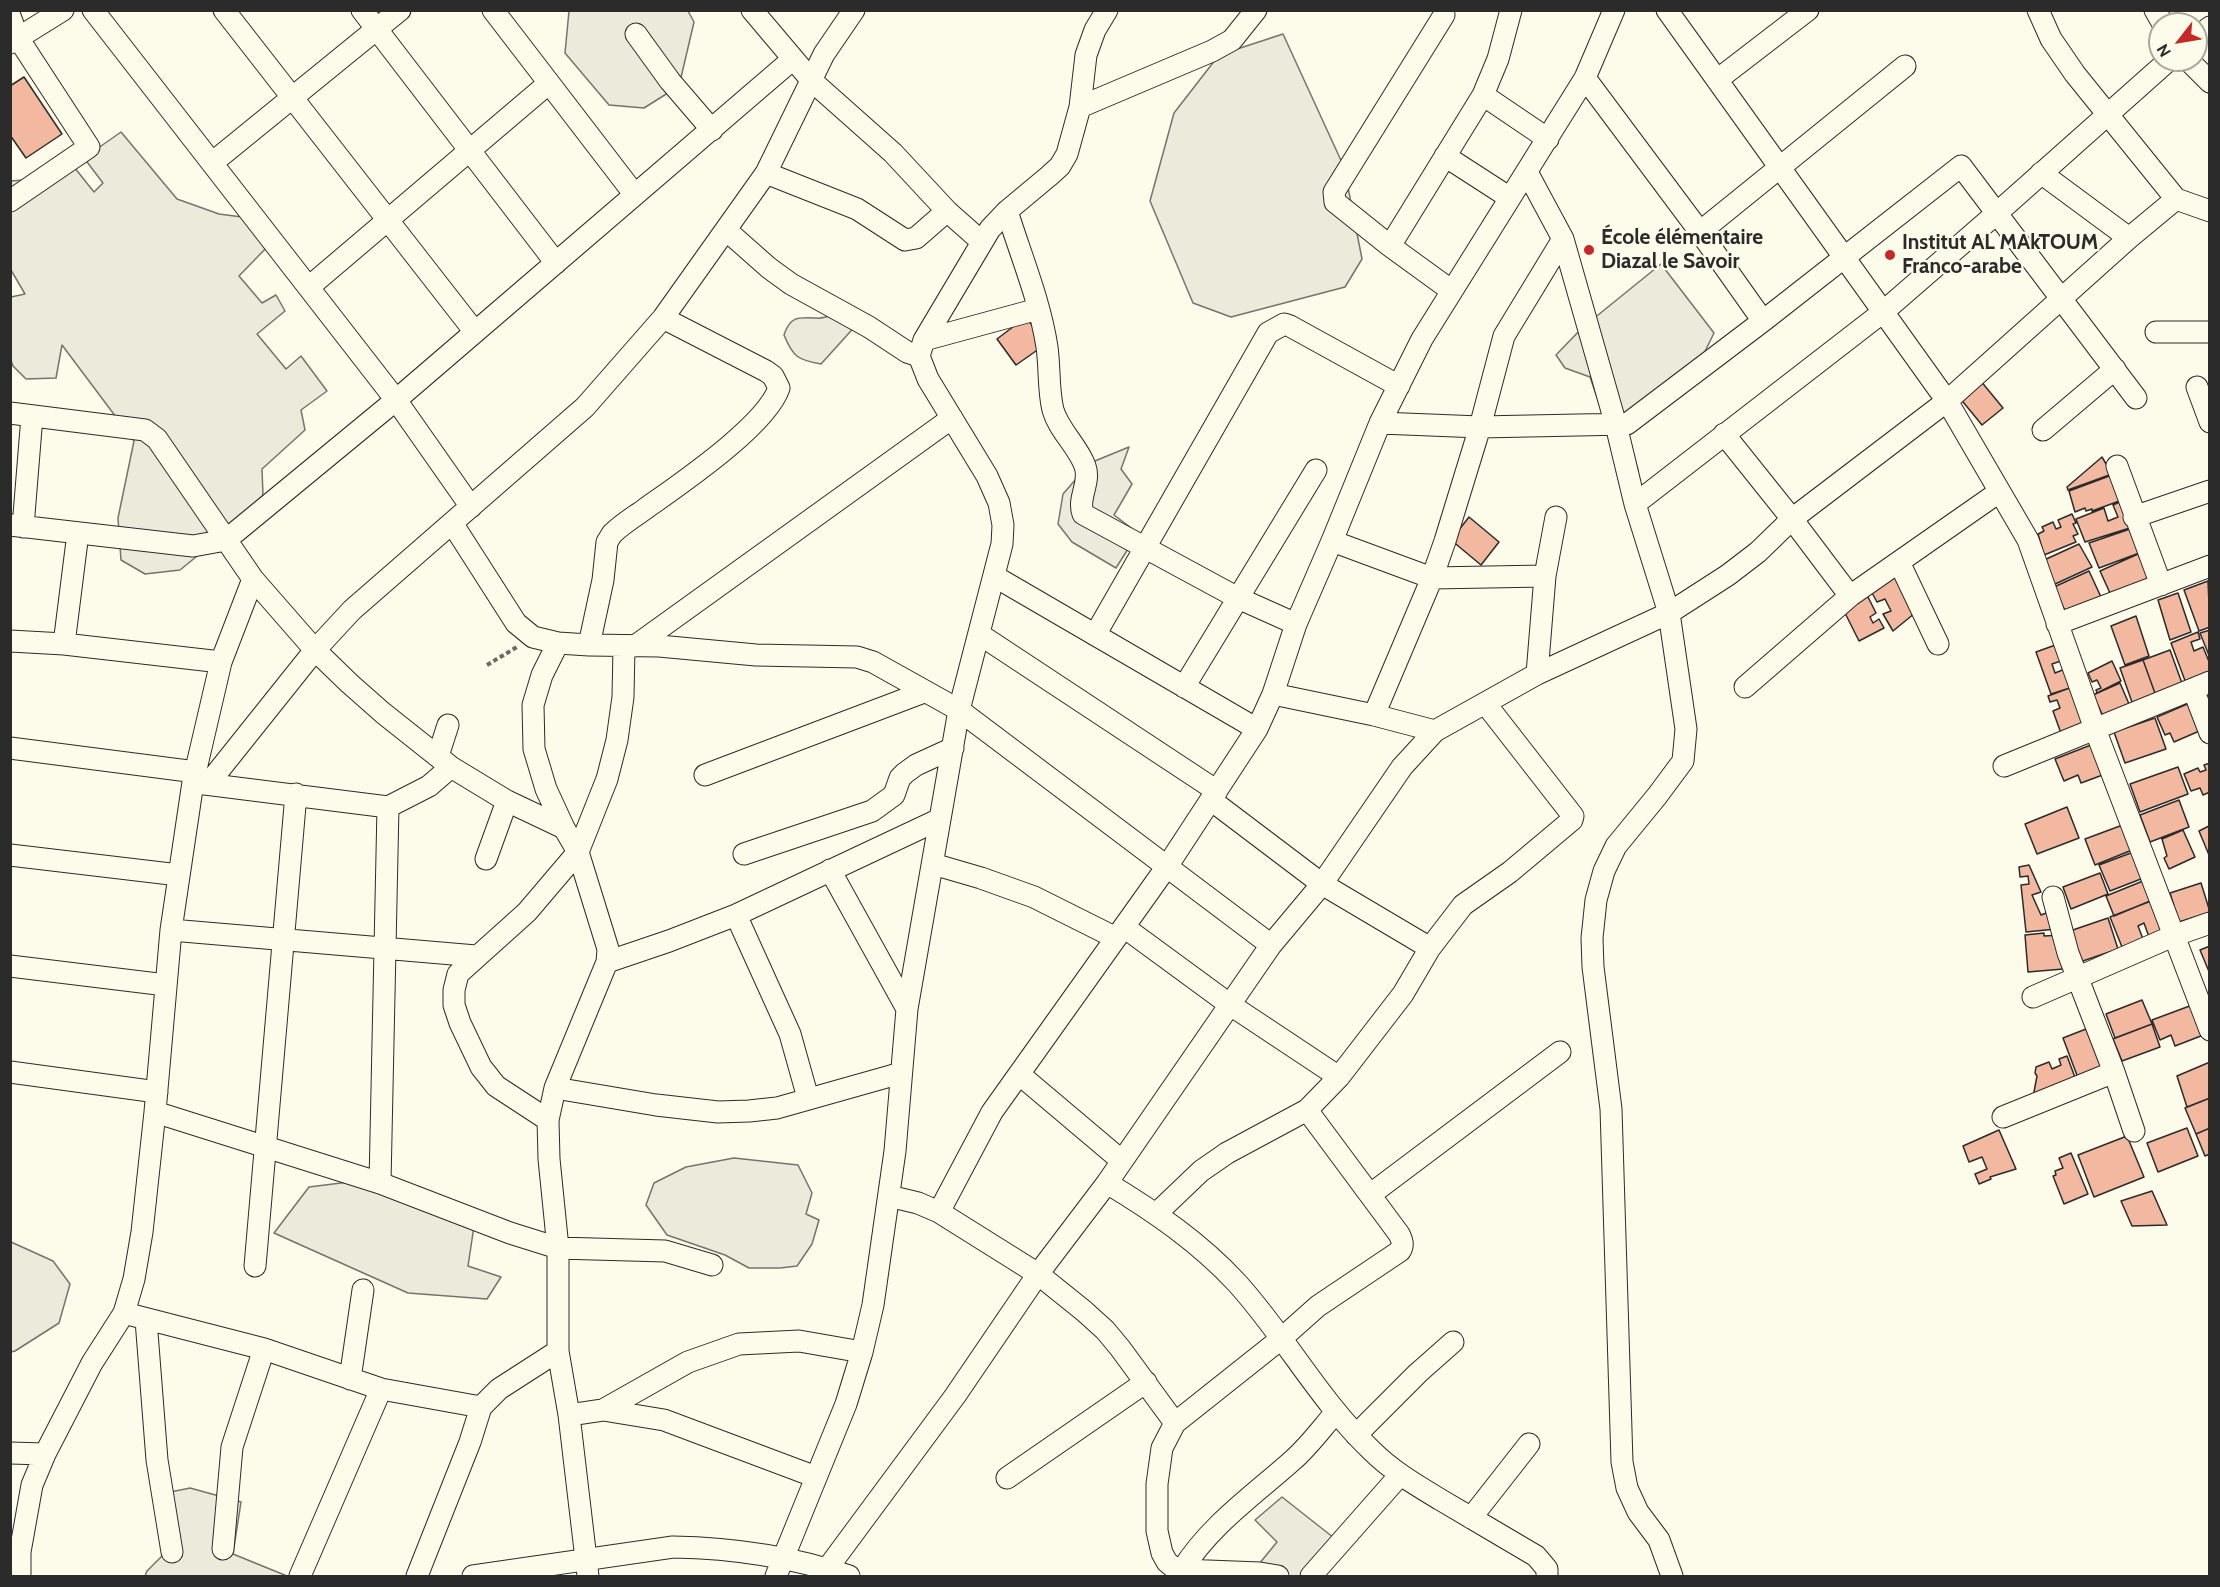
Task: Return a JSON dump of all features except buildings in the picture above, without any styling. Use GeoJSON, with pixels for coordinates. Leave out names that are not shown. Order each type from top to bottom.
{"type":"FeatureCollection","features":[{"type":"Feature","properties":{"kind":"street"},"geometry":{"type":"LineString","coordinates":[[14,40],[63,10]]}},
{"type":"Feature","properties":{"kind":"street"},"geometry":{"type":"LineString","coordinates":[[93,10],[396,400],[471,507]]}},
{"type":"Feature","properties":{"kind":"street"},"geometry":{"type":"LineString","coordinates":[[224,10],[475,332]]}},
{"type":"Feature","properties":{"kind":"street"},"geometry":{"type":"LineString","coordinates":[[362,10],[556,263]]}},
{"type":"Feature","properties":{"kind":"street"},"geometry":{"type":"LineString","coordinates":[[212,164],[400,10]]}},
{"type":"Feature","properties":{"kind":"street"},"geometry":{"type":"LineString","coordinates":[[493,10],[636,195]]}},
{"type":"Feature","properties":{"kind":"street"},"geometry":{"type":"LineString","coordinates":[[752,10],[812,81],[893,153],[947,211],[982,242]]}},
{"type":"Feature","properties":{"kind":"street"},"geometry":{"type":"LineString","coordinates":[[199,779],[352,610],[585,407],[663,318],[766,174],[824,54],[854,10]]}},
{"type":"Feature","properties":{"kind":"street"},"geometry":{"type":"LineString","coordinates":[[779,1568],[846,1404],[873,1305],[895,1151],[907,1009],[959,710],[1002,544],[1003,525],[999,502],[987,476],[928,379],[921,348],[982,242],[1006,211],[1060,165],[1067,154],[1080,108],[1086,55],[1095,30],[1107,10]]}},
{"type":"Feature","properties":{"kind":"street"},"geometry":{"type":"LineString","coordinates":[[1080,108],[1212,51],[1232,40],[1256,10]]}},
{"type":"Feature","properties":{"kind":"street"},"geometry":{"type":"LineString","coordinates":[[1390,246],[1483,94],[1498,59],[1511,10]]}},
{"type":"Feature","properties":{"kind":"street"},"geometry":{"type":"LineString","coordinates":[[939,1212],[992,1112],[1168,866],[1257,729],[1273,694],[1296,624],[1380,423],[1398,386],[1422,339],[1584,78],[1614,10]]}},
{"type":"Feature","properties":{"kind":"street"},"geometry":{"type":"LineString","coordinates":[[1718,80],[1808,10]]}},
{"type":"Feature","properties":{"kind":"street"},"geometry":{"type":"LineString","coordinates":[[2038,10],[2050,39],[2176,199],[2210,211]]}},
{"type":"Feature","properties":{"kind":"street"},"geometry":{"type":"LineString","coordinates":[[1668,11],[1947,401],[2016,517],[2028,540],[2095,729],[2210,1030]]}},
{"type":"Feature","properties":{"kind":"street"},"geometry":{"type":"LineString","coordinates":[[1444,15],[1334,192],[1335,202],[1452,291]]}},
{"type":"Feature","properties":{"kind":"street"},"geometry":{"type":"LineString","coordinates":[[10,16],[14,40],[89,147],[10,201]]}},
{"type":"Feature","properties":{"kind":"street"},"geometry":{"type":"LineString","coordinates":[[636,34],[670,81],[712,130]]}},
{"type":"Feature","properties":{"kind":"street"},"geometry":{"type":"LineString","coordinates":[[32,416],[17,526],[194,546],[226,540],[396,400],[793,59]]}},
{"type":"Feature","properties":{"kind":"street"},"geometry":{"type":"LineString","coordinates":[[1700,231],[1905,66]]}},
{"type":"Feature","properties":{"kind":"street"},"geometry":{"type":"LineString","coordinates":[[1635,504],[1883,312],[2155,72]]}},
{"type":"Feature","properties":{"kind":"street"},"geometry":{"type":"LineString","coordinates":[[1584,78],[1700,231],[1763,321]]}},
{"type":"Feature","properties":{"kind":"street"},"geometry":{"type":"LineString","coordinates":[[309,287],[549,83]]}},
{"type":"Feature","properties":{"kind":"street"},"geometry":{"type":"LineString","coordinates":[[1483,94],[1548,139]]}},
{"type":"Feature","properties":{"kind":"street"},"geometry":{"type":"LineString","coordinates":[[1445,156],[1510,198]]}},
{"type":"Feature","properties":{"kind":"street"},"geometry":{"type":"LineString","coordinates":[[1380,423],[1480,427],[1627,423],[1763,321],[1962,166],[2136,398]]}},
{"type":"Feature","properties":{"kind":"street"},"geometry":{"type":"LineString","coordinates":[[1527,172],[1563,238],[1616,425],[1635,504],[1669,613],[1686,729],[1683,761],[1616,846],[1604,871],[1596,900],[1592,938],[1593,967],[1611,1109],[1622,1462],[1627,1488],[1638,1512],[1659,1540],[1672,1576]]}},
{"type":"Feature","properties":{"kind":"street"},"geometry":{"type":"LineString","coordinates":[[2041,173],[2128,238]]}},
{"type":"Feature","properties":{"kind":"street"},"geometry":{"type":"LineString","coordinates":[[766,174],[857,209],[905,240],[916,238],[947,211]]}},
{"type":"Feature","properties":{"kind":"street"},"geometry":{"type":"LineString","coordinates":[[827,1569],[955,1396],[1038,1274],[1107,1183],[1271,945],[1322,884],[1402,767],[1436,731],[1537,674],[1669,613],[1728,575],[1758,552],[1792,519],[1947,401],[2128,238],[2176,199]]}},
{"type":"Feature","properties":{"kind":"street"},"geometry":{"type":"LineString","coordinates":[[1006,211],[1038,309],[1047,349],[1054,412],[1084,463],[1087,473],[1086,487],[1080,502],[1083,514],[1238,598],[1296,624]]}},
{"type":"Feature","properties":{"kind":"street"},"geometry":{"type":"LineString","coordinates":[[726,230],[769,268],[792,284],[907,352],[1038,309]]}},
{"type":"Feature","properties":{"kind":"street"},"geometry":{"type":"LineString","coordinates":[[1374,715],[1432,578],[1480,427],[1504,336],[1563,238]]}},
{"type":"Feature","properties":{"kind":"street"},"geometry":{"type":"LineString","coordinates":[[589,645],[603,580],[607,542],[612,534],[618,527],[706,464],[739,436],[763,413],[776,397],[779,388],[773,376],[766,371],[663,318]]}},
{"type":"Feature","properties":{"kind":"street"},"geometry":{"type":"LineString","coordinates":[[1095,635],[1268,333],[1284,324],[1290,326],[1398,386]]}},
{"type":"Feature","properties":{"kind":"street"},"geometry":{"type":"LineString","coordinates":[[2156,332],[2210,332]]}},
{"type":"Feature","properties":{"kind":"street"},"geometry":{"type":"LineString","coordinates":[[2043,430],[2115,369]]}},
{"type":"Feature","properties":{"kind":"street"},"geometry":{"type":"LineString","coordinates":[[2197,387],[2210,422]]}},
{"type":"Feature","properties":{"kind":"street"},"geometry":{"type":"LineString","coordinates":[[10,413],[145,430],[168,452],[253,579],[315,650],[383,713],[444,762],[507,801],[564,828]]}},
{"type":"Feature","properties":{"kind":"street"},"geometry":{"type":"LineString","coordinates":[[548,1120],[496,1086],[481,1067],[460,1023],[454,1005],[454,990],[458,974],[526,912],[564,871],[578,852],[607,778],[617,740],[630,647],[952,418]]}},
{"type":"Feature","properties":{"kind":"street"},"geometry":{"type":"LineString","coordinates":[[1724,434],[1850,596]]}},
{"type":"Feature","properties":{"kind":"street"},"geometry":{"type":"LineString","coordinates":[[2117,466],[2161,585]]}},
{"type":"Feature","properties":{"kind":"street"},"geometry":{"type":"LineString","coordinates":[[1184,687],[1316,470]]}},
{"type":"Feature","properties":{"kind":"street"},"geometry":{"type":"LineString","coordinates":[[2134,517],[2210,490]]}},
{"type":"Feature","properties":{"kind":"street"},"geometry":{"type":"LineString","coordinates":[[1745,687],[1850,596],[2000,492]]}},
{"type":"Feature","properties":{"kind":"street"},"geometry":{"type":"LineString","coordinates":[[1537,674],[1545,576],[1556,517]]}},
{"type":"Feature","properties":{"kind":"street"},"geometry":{"type":"LineString","coordinates":[[452,523],[516,623],[533,638],[558,643],[630,647],[659,646],[756,655],[857,657],[873,662],[959,710],[1271,945]]}},
{"type":"Feature","properties":{"kind":"street"},"geometry":{"type":"LineString","coordinates":[[64,644],[78,533]]}},
{"type":"Feature","properties":{"kind":"street"},"geometry":{"type":"LineString","coordinates":[[1332,541],[1432,578],[1545,576]]}},
{"type":"Feature","properties":{"kind":"street"},"geometry":{"type":"LineString","coordinates":[[1899,562],[1938,644]]}},
{"type":"Feature","properties":{"kind":"street"},"geometry":{"type":"LineString","coordinates":[[2057,624],[2210,566]]}},
{"type":"Feature","properties":{"kind":"street"},"geometry":{"type":"LineString","coordinates":[[994,576],[1257,729]]}},
{"type":"Feature","properties":{"kind":"street"},"geometry":{"type":"LineString","coordinates":[[20,1576],[20,1552],[32,1485],[45,1454],[92,1363],[124,1313],[134,1279],[142,1232],[171,930],[179,876],[221,662],[253,579]]}},
{"type":"Feature","properties":{"kind":"street"},"geometry":{"type":"LineString","coordinates":[[979,634],[1214,795],[1322,884],[1430,948]]}},
{"type":"Feature","properties":{"kind":"street"},"geometry":{"type":"LineString","coordinates":[[10,641],[64,644],[221,662]]}},
{"type":"Feature","properties":{"kind":"street"},"geometry":{"type":"LineString","coordinates":[[558,643],[542,675],[533,705],[532,730],[538,766],[564,828],[578,852],[608,949],[607,962],[555,1089],[548,1120],[549,1159],[558,1248],[558,1351],[569,1415],[588,1568]]}},
{"type":"Feature","properties":{"kind":"street"},"geometry":{"type":"LineString","coordinates":[[2004,766],[2201,686],[2210,733]]}},
{"type":"Feature","properties":{"kind":"street"},"geometry":{"type":"LineString","coordinates":[[705,775],[924,692]]}},
{"type":"Feature","properties":{"kind":"street"},"geometry":{"type":"LineString","coordinates":[[1273,694],[1374,715],[1436,731]]}},
{"type":"Feature","properties":{"kind":"street"},"geometry":{"type":"LineString","coordinates":[[1156,1213],[1201,1171],[1227,1153],[1307,1110],[1339,1077],[1402,994],[1430,948],[1463,905],[1510,872],[1569,824],[1573,816],[1485,703]]}},
{"type":"Feature","properties":{"kind":"street"},"geometry":{"type":"LineString","coordinates":[[10,748],[388,807],[429,786],[444,762],[448,725]]}},
{"type":"Feature","properties":{"kind":"street"},"geometry":{"type":"LineString","coordinates":[[744,854],[872,811],[894,795],[900,778],[905,773],[916,765],[953,748]]}},
{"type":"Feature","properties":{"kind":"street"},"geometry":{"type":"LineString","coordinates":[[255,1266],[296,794]]}},
{"type":"Feature","properties":{"kind":"street"},"geometry":{"type":"LineString","coordinates":[[486,859],[507,801]]}},
{"type":"Feature","properties":{"kind":"street"},"geometry":{"type":"LineString","coordinates":[[380,1183],[388,807]]}},
{"type":"Feature","properties":{"kind":"street"},"geometry":{"type":"LineString","coordinates":[[607,962],[736,915],[940,819]]}},
{"type":"Feature","properties":{"kind":"street"},"geometry":{"type":"LineString","coordinates":[[10,855],[179,876]]}},
{"type":"Feature","properties":{"kind":"street"},"geometry":{"type":"LineString","coordinates":[[933,864],[1034,897],[1120,933],[1339,1077]]}},
{"type":"Feature","properties":{"kind":"street"},"geometry":{"type":"LineString","coordinates":[[830,870],[907,1009]]}},
{"type":"Feature","properties":{"kind":"street"},"geometry":{"type":"LineString","coordinates":[[2053,897],[2068,953],[2134,1131]]}},
{"type":"Feature","properties":{"kind":"street"},"geometry":{"type":"LineString","coordinates":[[736,915],[790,1034],[808,1098]]}},
{"type":"Feature","properties":{"kind":"street"},"geometry":{"type":"LineString","coordinates":[[2033,997],[2079,979],[2173,936],[2210,924]]}},
{"type":"Feature","properties":{"kind":"street"},"geometry":{"type":"LineString","coordinates":[[171,930],[476,956]]}},
{"type":"Feature","properties":{"kind":"street"},"geometry":{"type":"LineString","coordinates":[[10,966],[166,985]]}},
{"type":"Feature","properties":{"kind":"street"},"geometry":{"type":"LineString","coordinates":[[1371,1194],[1560,1052]]}},
{"type":"Feature","properties":{"kind":"street"},"geometry":{"type":"LineString","coordinates":[[10,1072],[156,1102],[266,1146],[380,1183],[510,1233],[558,1248],[665,1251],[712,1265]]}},
{"type":"Feature","properties":{"kind":"street"},"geometry":{"type":"LineString","coordinates":[[2003,1117],[2114,1072]]}},
{"type":"Feature","properties":{"kind":"street"},"geometry":{"type":"LineString","coordinates":[[555,1089],[718,1112],[777,1108],[901,1073]]}},
{"type":"Feature","properties":{"kind":"street"},"geometry":{"type":"LineString","coordinates":[[1019,1074],[1122,1161]]}},
{"type":"Feature","properties":{"kind":"street"},"geometry":{"type":"LineString","coordinates":[[1171,1571],[1162,1553],[1157,1531],[1156,1484],[1162,1448],[1175,1422],[1282,1338],[1318,1306],[1400,1251],[1403,1243],[1371,1194],[1307,1110]]}},
{"type":"Feature","properties":{"kind":"street"},"geometry":{"type":"LineString","coordinates":[[1107,1183],[1156,1213],[1201,1247],[1220,1265],[1282,1338],[1336,1412],[1356,1435],[1400,1475],[1536,1556],[1547,1569],[1547,1576]]}},
{"type":"Feature","properties":{"kind":"street"},"geometry":{"type":"LineString","coordinates":[[889,1196],[918,1203],[939,1212],[1038,1274],[1105,1330],[1175,1422]]}},
{"type":"Feature","properties":{"kind":"street"},"geometry":{"type":"LineString","coordinates":[[350,1379],[363,1290]]}},
{"type":"Feature","properties":{"kind":"street"},"geometry":{"type":"LineString","coordinates":[[124,1313],[264,1349],[381,1389],[481,1407]]}},
{"type":"Feature","properties":{"kind":"street"},"geometry":{"type":"LineString","coordinates":[[146,1320],[157,1460],[172,1552]]}},
{"type":"Feature","properties":{"kind":"street"},"geometry":{"type":"LineString","coordinates":[[603,1410],[688,1362],[739,1344],[799,1341],[862,1352]]}},
{"type":"Feature","properties":{"kind":"street"},"geometry":{"type":"LineString","coordinates":[[1356,1435],[1453,1341]]}},
{"type":"Feature","properties":{"kind":"street"},"geometry":{"type":"LineString","coordinates":[[223,1549],[231,1447],[264,1349]]}},
{"type":"Feature","properties":{"kind":"street"},"geometry":{"type":"LineString","coordinates":[[417,1576],[470,1442],[481,1407],[499,1389],[558,1351]]}},
{"type":"Feature","properties":{"kind":"street"},"geometry":{"type":"LineString","coordinates":[[1007,1478],[1146,1382]]}},
{"type":"Feature","properties":{"kind":"street"},"geometry":{"type":"LineString","coordinates":[[300,1576],[381,1389]]}},
{"type":"Feature","properties":{"kind":"street"},"geometry":{"type":"LineString","coordinates":[[569,1415],[603,1410],[664,1420],[816,1477]]}},
{"type":"Feature","properties":{"kind":"street"},"geometry":{"type":"LineString","coordinates":[[1171,1571],[1258,1488],[1294,1459],[1336,1412]]}},
{"type":"Feature","properties":{"kind":"street"},"geometry":{"type":"LineString","coordinates":[[1471,1518],[1528,1444]]}},
{"type":"Feature","properties":{"kind":"street"},"geometry":{"type":"LineString","coordinates":[[10,1453],[45,1454]]}},
{"type":"Feature","properties":{"kind":"street"},"geometry":{"type":"LineString","coordinates":[[1311,1576],[1400,1475]]}},
{"type":"Feature","properties":{"kind":"street"},"geometry":{"type":"LineString","coordinates":[[472,1576],[588,1568],[673,1547],[714,1549],[779,1568],[827,1569],[849,1576]]}},
{"type":"Feature","properties":{"kind":"street"},"geometry":{"type":"LineString","coordinates":[[1171,1571],[1260,1573],[1278,1576]]}},
{"type":"Feature","properties":{"kind":"path"},"geometry":{"type":"LineString","coordinates":[[487,665],[533,638]]}},
{"type":"Feature","properties":{"kind":"shaded area"},"geometry":{"type":"Polygon","coordinates":[[[569,11],[688,11],[694,22],[679,86],[644,108],[609,105],[565,53],[569,11]]]}},
{"type":"Feature","properties":{"kind":"shaded area"},"geometry":{"type":"Polygon","coordinates":[[[1283,34],[1344,167],[1362,259],[1345,287],[1231,317],[1193,303],[1150,201],[1174,113],[1219,55],[1283,34]]]}},
{"type":"Feature","properties":{"kind":"shaded area"},"geometry":{"type":"Polygon","coordinates":[[[121,132],[177,199],[219,214],[242,217],[268,246],[239,276],[262,303],[276,295],[285,311],[257,334],[286,369],[301,356],[327,391],[301,410],[305,430],[262,469],[263,495],[240,521],[180,570],[145,574],[121,560],[118,518],[134,441],[62,345],[56,378],[26,379],[13,366],[11,360],[11,297],[25,294],[11,270],[11,181],[74,167],[94,192],[103,183],[84,158],[121,132]]]}},
{"type":"Feature","properties":{"kind":"shaded area"},"geometry":{"type":"Polygon","coordinates":[[[1661,264],[1714,333],[1684,394],[1625,428],[1638,470],[1616,453],[1590,377],[1565,368],[1556,355],[1582,328],[1661,264]]]}},
{"type":"Feature","properties":{"kind":"shaded area"},"geometry":{"type":"Polygon","coordinates":[[[836,314],[859,322],[821,364],[802,359],[794,353],[784,335],[792,321],[836,314]]]}},
{"type":"Feature","properties":{"kind":"shaded area"},"geometry":{"type":"Polygon","coordinates":[[[1129,447],[1121,469],[1132,484],[1114,515],[1138,533],[1116,568],[1072,542],[1058,524],[1063,494],[1090,463],[1129,447]]]}},
{"type":"Feature","properties":{"kind":"shaded area"},"geometry":{"type":"Polygon","coordinates":[[[734,1158],[798,1165],[812,1193],[806,1214],[819,1220],[812,1244],[797,1266],[749,1268],[725,1255],[667,1235],[646,1205],[654,1183],[686,1167],[734,1158]]]}},
{"type":"Feature","properties":{"kind":"shaded area"},"geometry":{"type":"Polygon","coordinates":[[[389,1177],[476,1213],[468,1266],[501,1277],[487,1299],[408,1293],[274,1233],[309,1187],[389,1177]]]}},
{"type":"Feature","properties":{"kind":"shaded area"},"geometry":{"type":"Polygon","coordinates":[[[11,1242],[53,1261],[70,1284],[59,1323],[11,1352],[11,1242]]]}},
{"type":"Feature","properties":{"kind":"shaded area"},"geometry":{"type":"Polygon","coordinates":[[[190,1488],[241,1502],[233,1554],[287,1576],[145,1576],[164,1554],[156,1495],[190,1488]]]}},
{"type":"Feature","properties":{"kind":"shaded area"},"geometry":{"type":"Polygon","coordinates":[[[1282,1497],[1334,1538],[1312,1576],[1219,1576],[1259,1564],[1277,1542],[1255,1520],[1282,1497]]]}},
{"type":"Feature","properties":{"kind":"place","name":"École élémentaire Diazal le Savoir"},"geometry":{"type":"Point","coordinates":[1589,250]}},
{"type":"Feature","properties":{"kind":"place","name":"Institut AL MAkTOUM Franco-arabe"},"geometry":{"type":"Point","coordinates":[1890,255]}}]}
